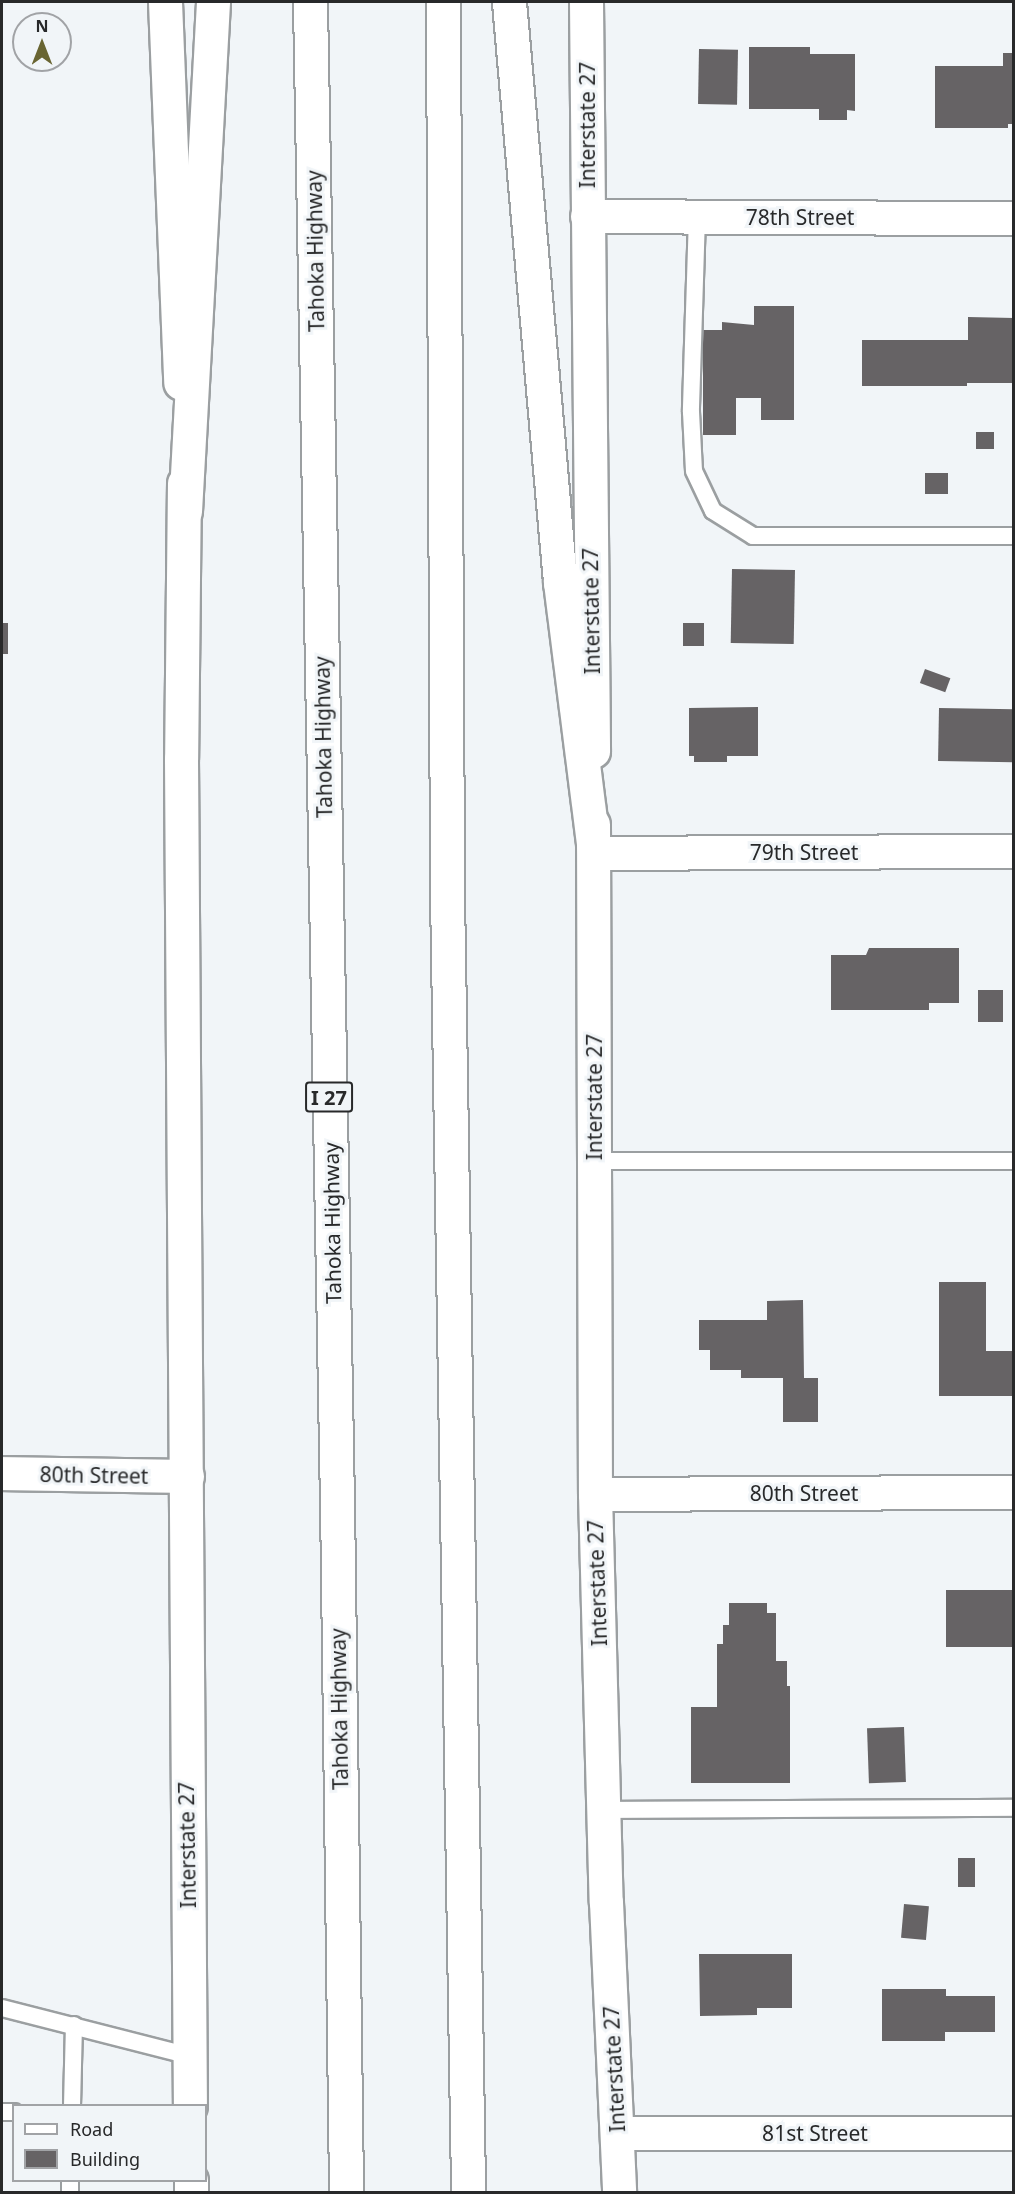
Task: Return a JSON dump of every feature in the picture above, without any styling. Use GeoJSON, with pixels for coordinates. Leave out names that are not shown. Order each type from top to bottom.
{"type":"FeatureCollection","features":[{"type":"Feature","properties":{"kind":"main road","name":"Interstate 27"},"geometry":{"type":"LineString","coordinates":[[165,2],[185,511],[182,771],[190,2104]]}},
{"type":"Feature","properties":{"kind":"main road"},"geometry":{"type":"LineString","coordinates":[[185,511],[213,2]]}},
{"type":"Feature","properties":{"kind":"main road","name":"Tahoka Highway"},"geometry":{"type":"LineString","coordinates":[[310,2],[346,2193]]}},
{"type":"Feature","properties":{"kind":"main road"},"geometry":{"type":"LineString","coordinates":[[443,2],[447,881],[468,2193]]}},
{"type":"Feature","properties":{"kind":"main road"},"geometry":{"type":"LineString","coordinates":[[509,2],[560,582],[594,853]]}},
{"type":"Feature","properties":{"kind":"main road","name":"Interstate 27"},"geometry":{"type":"LineString","coordinates":[[586,2],[594,853],[595,1494],[604,1810],[619,2193]]}},
{"type":"Feature","properties":{"kind":"main road","name":"78th Street"},"geometry":{"type":"LineString","coordinates":[[587,216],[1014,218]]}},
{"type":"Feature","properties":{"kind":"main road","name":"79th Street"},"geometry":{"type":"LineString","coordinates":[[594,853],[1014,851]]}},
{"type":"Feature","properties":{"kind":"main road","name":"80th Street"},"geometry":{"type":"LineString","coordinates":[[2,1473],[187,1476]]}},
{"type":"Feature","properties":{"kind":"main road","name":"80th Street"},"geometry":{"type":"LineString","coordinates":[[595,1494],[1014,1492]]}},
{"type":"Feature","properties":{"kind":"main road","name":"81st Street"},"geometry":{"type":"LineString","coordinates":[[617,2133],[1014,2133]]}},
{"type":"Feature","properties":{"kind":"lane"},"geometry":{"type":"LineString","coordinates":[[697,216],[691,412],[694,471],[713,511],[753,536],[1014,536]]}},
{"type":"Feature","properties":{"kind":"lane"},"geometry":{"type":"LineString","coordinates":[[594,1161],[1014,1161]]}},
{"type":"Feature","properties":{"kind":"lane"},"geometry":{"type":"LineString","coordinates":[[604,1810],[1014,1808]]}},
{"type":"Feature","properties":{"kind":"lane"},"geometry":{"type":"LineString","coordinates":[[2,2008],[190,2056]]}},
{"type":"Feature","properties":{"kind":"lane"},"geometry":{"type":"LineString","coordinates":[[72,2104],[74,2025]]}},
{"type":"Feature","properties":{"kind":"building"},"geometry":{"type":"Polygon","coordinates":[[[749,47],[810,47],[810,54],[855,54],[855,111],[847,110],[847,120],[819,120],[819,109],[749,109],[749,47]]]}},
{"type":"Feature","properties":{"kind":"building"},"geometry":{"type":"Polygon","coordinates":[[[699,49],[738,50],[737,105],[698,104],[699,49]]]}},
{"type":"Feature","properties":{"kind":"building"},"geometry":{"type":"Polygon","coordinates":[[[1003,53],[1014,53],[1014,124],[1008,124],[1008,128],[935,128],[935,66],[1003,66],[1003,53]]]}},
{"type":"Feature","properties":{"kind":"building"},"geometry":{"type":"Polygon","coordinates":[[[754,306],[794,306],[794,420],[761,420],[761,398],[736,398],[736,435],[703,435],[703,330],[722,330],[722,322],[754,325],[754,306]]]}},
{"type":"Feature","properties":{"kind":"building"},"geometry":{"type":"Polygon","coordinates":[[[968,317],[1014,318],[1014,383],[967,383],[967,386],[862,386],[862,340],[968,340],[968,317]]]}},
{"type":"Feature","properties":{"kind":"building"},"geometry":{"type":"Polygon","coordinates":[[[976,432],[994,432],[994,449],[976,449],[976,432]]]}},
{"type":"Feature","properties":{"kind":"building"},"geometry":{"type":"Polygon","coordinates":[[[925,473],[948,473],[948,494],[925,494],[925,473]]]}},
{"type":"Feature","properties":{"kind":"building"},"geometry":{"type":"Polygon","coordinates":[[[732,569],[795,570],[794,644],[731,643],[732,569]]]}},
{"type":"Feature","properties":{"kind":"building"},"geometry":{"type":"Polygon","coordinates":[[[2,623],[8,623],[8,654],[2,654],[2,623]]]}},
{"type":"Feature","properties":{"kind":"building"},"geometry":{"type":"Polygon","coordinates":[[[683,623],[704,623],[704,646],[683,646],[683,623]]]}},
{"type":"Feature","properties":{"kind":"building"},"geometry":{"type":"Polygon","coordinates":[[[925,669],[950,678],[945,692],[920,683],[925,669]]]}},
{"type":"Feature","properties":{"kind":"building"},"geometry":{"type":"Polygon","coordinates":[[[758,707],[758,756],[727,756],[727,762],[694,762],[694,756],[689,756],[689,708],[758,707]]]}},
{"type":"Feature","properties":{"kind":"building"},"geometry":{"type":"Polygon","coordinates":[[[939,708],[1014,709],[1013,762],[938,761],[939,708]]]}},
{"type":"Feature","properties":{"kind":"building"},"geometry":{"type":"Polygon","coordinates":[[[869,948],[959,948],[959,1003],[929,1003],[929,1010],[831,1010],[831,955],[866,955],[869,948]]]}},
{"type":"Feature","properties":{"kind":"building"},"geometry":{"type":"Polygon","coordinates":[[[978,990],[1003,990],[1003,1022],[978,1022],[978,990]]]}},
{"type":"Feature","properties":{"kind":"building"},"geometry":{"type":"Polygon","coordinates":[[[939,1282],[986,1282],[986,1351],[1014,1351],[1014,1396],[939,1396],[939,1282]]]}},
{"type":"Feature","properties":{"kind":"building"},"geometry":{"type":"Polygon","coordinates":[[[803,1300],[804,1378],[818,1378],[818,1422],[783,1422],[783,1378],[741,1378],[741,1370],[710,1370],[710,1350],[699,1350],[699,1320],[767,1320],[767,1301],[803,1300]]]}},
{"type":"Feature","properties":{"kind":"building"},"geometry":{"type":"Polygon","coordinates":[[[946,1590],[1014,1590],[1014,1647],[946,1647],[946,1590]]]}},
{"type":"Feature","properties":{"kind":"building"},"geometry":{"type":"Polygon","coordinates":[[[729,1603],[767,1603],[767,1613],[776,1613],[776,1661],[787,1661],[787,1686],[790,1686],[790,1783],[691,1783],[691,1707],[717,1707],[717,1644],[723,1644],[723,1625],[729,1625],[729,1603]]]}},
{"type":"Feature","properties":{"kind":"building"},"geometry":{"type":"Polygon","coordinates":[[[904,1727],[906,1782],[869,1783],[867,1728],[904,1727]]]}},
{"type":"Feature","properties":{"kind":"building"},"geometry":{"type":"Polygon","coordinates":[[[958,1858],[975,1858],[975,1887],[958,1887],[958,1858]]]}},
{"type":"Feature","properties":{"kind":"building"},"geometry":{"type":"Polygon","coordinates":[[[904,1904],[929,1906],[926,1940],[901,1938],[904,1904]]]}},
{"type":"Feature","properties":{"kind":"building"},"geometry":{"type":"Polygon","coordinates":[[[699,1954],[792,1954],[792,2008],[757,2008],[757,2015],[700,2016],[699,1954]]]}},
{"type":"Feature","properties":{"kind":"building"},"geometry":{"type":"Polygon","coordinates":[[[882,1989],[946,1989],[946,1996],[995,1996],[995,2032],[945,2032],[945,2041],[882,2041],[882,1989]]]}}]}
